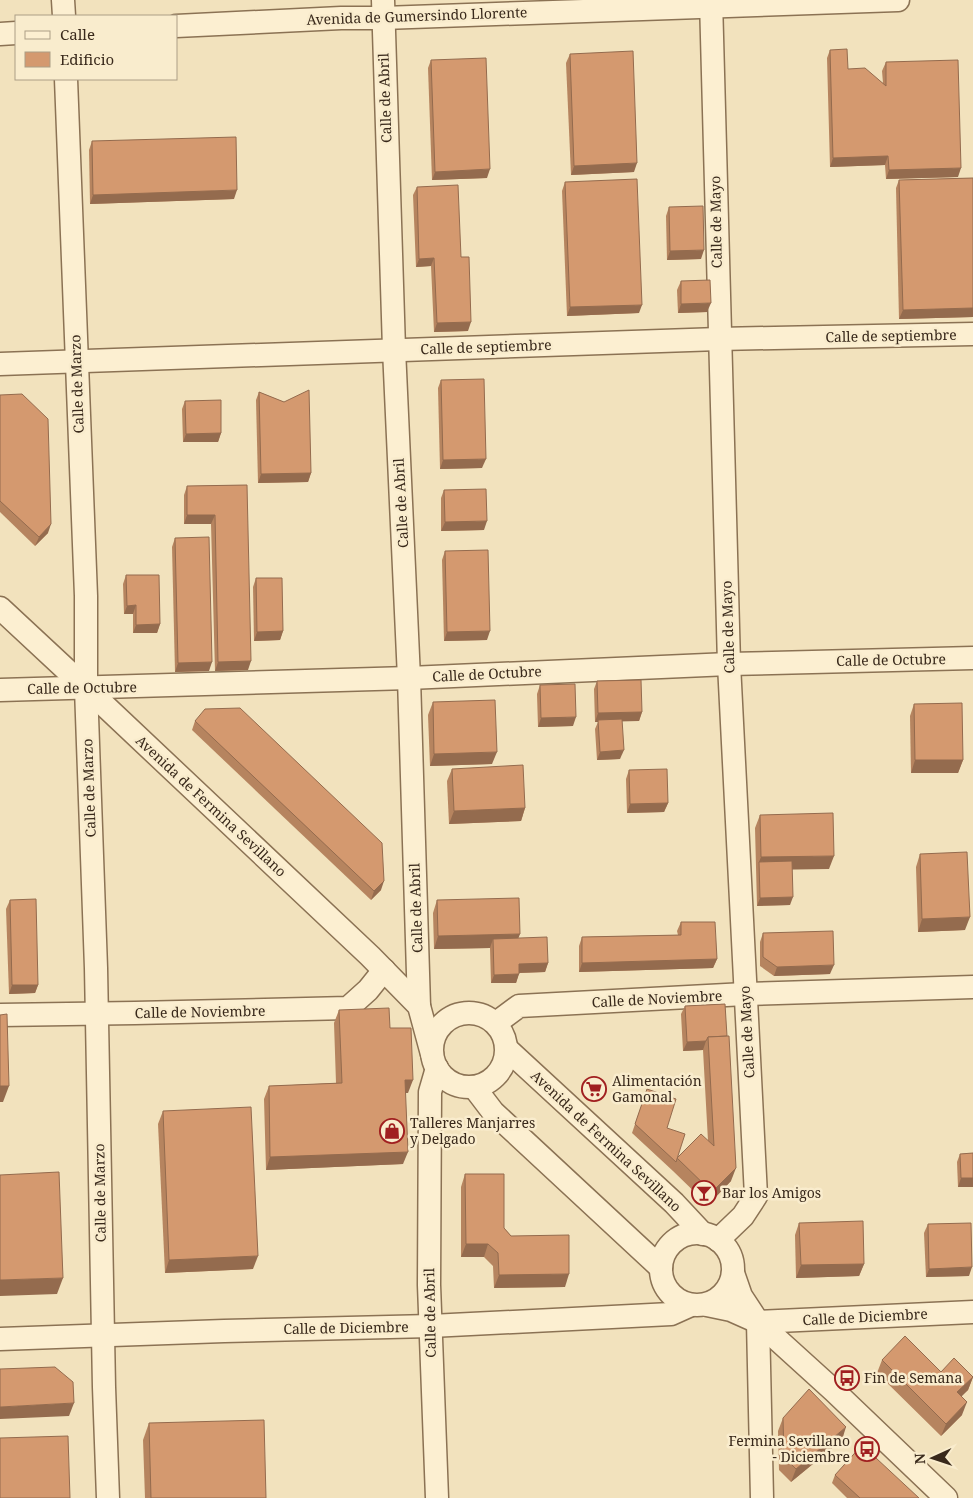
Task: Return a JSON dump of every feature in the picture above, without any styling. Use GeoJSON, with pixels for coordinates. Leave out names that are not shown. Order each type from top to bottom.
{"type":"FeatureCollection","features":[{"type":"Feature","properties":{"kind":"street"},"geometry":{"type":"LineString","coordinates":[[63,0],[64,15]]}},
{"type":"Feature","properties":{"kind":"street","name":"Avenida de Gumersindo Llorente"},"geometry":{"type":"LineString","coordinates":[[178,26],[341,18],[383,9],[898,0]]}},
{"type":"Feature","properties":{"kind":"street","name":"Calle de Mayo"},"geometry":{"type":"LineString","coordinates":[[711,4],[729,664],[756,1196],[743,1216],[711,1236]]}},
{"type":"Feature","properties":{"kind":"street","name":"Calle de Abril"},"geometry":{"type":"LineString","coordinates":[[383,9],[394,349],[409,678],[420,1006]]}},
{"type":"Feature","properties":{"kind":"street"},"geometry":{"type":"LineString","coordinates":[[0,34],[15,33]]}},
{"type":"Feature","properties":{"kind":"street","name":"Calle de Marzo"},"geometry":{"type":"LineString","coordinates":[[66,80],[86,596],[86,688],[97,1014],[108,1498]]}},
{"type":"Feature","properties":{"kind":"street","name":"Calle de septiembre"},"geometry":{"type":"LineString","coordinates":[[0,364],[394,349],[719,339],[973,334]]}},
{"type":"Feature","properties":{"kind":"street","name":"Avenida de Fermina Sevillano"},"geometry":{"type":"LineString","coordinates":[[0,608],[420,1006]]}},
{"type":"Feature","properties":{"kind":"street","name":"Calle de Octubre"},"geometry":{"type":"LineString","coordinates":[[0,690],[409,678],[729,664],[973,658]]}},
{"type":"Feature","properties":{"kind":"street","name":"Calle de Noviembre"},"geometry":{"type":"LineString","coordinates":[[0,1014],[97,1014],[348,1008],[368,990],[384,970]]}},
{"type":"Feature","properties":{"kind":"street","name":"Calle de Noviembre"},"geometry":{"type":"LineString","coordinates":[[496,1023],[519,1006],[745,994],[973,987]]}},
{"type":"Feature","properties":{"kind":"street"},"geometry":{"type":"LineString","coordinates":[[420,1006],[464,1012],[476,1012],[487,1016],[496,1023],[504,1035],[507,1049],[504,1063],[497,1074],[487,1083],[474,1087],[463,1087],[443,1077],[434,1061],[420,1006]]}},
{"type":"Feature","properties":{"kind":"street"},"geometry":{"type":"LineString","coordinates":[[434,1061],[433,1039],[440,1026],[451,1017],[464,1012]]}},
{"type":"Feature","properties":{"kind":"street","name":"Avenida de Fermina Sevillano"},"geometry":{"type":"LineString","coordinates":[[507,1049],[711,1236]]}},
{"type":"Feature","properties":{"kind":"street","name":"Calle de Abril"},"geometry":{"type":"LineString","coordinates":[[434,1061],[430,1092],[431,1326],[437,1498]]}},
{"type":"Feature","properties":{"kind":"street"},"geometry":{"type":"LineString","coordinates":[[474,1087],[493,1112],[661,1268]]}},
{"type":"Feature","properties":{"kind":"street"},"geometry":{"type":"LineString","coordinates":[[758,1322],[731,1310],[699,1305],[675,1298],[664,1285],[661,1268],[665,1253],[674,1241],[688,1234],[711,1236],[730,1254],[733,1273],[741,1296],[758,1322],[833,1390],[946,1498]]}},
{"type":"Feature","properties":{"kind":"street"},"geometry":{"type":"LineString","coordinates":[[699,1305],[720,1298],[729,1287],[733,1273]]}},
{"type":"Feature","properties":{"kind":"street","name":"Calle de Diciembre"},"geometry":{"type":"LineString","coordinates":[[0,1339],[431,1326],[671,1314],[699,1305]]}},
{"type":"Feature","properties":{"kind":"street","name":"Calle de Diciembre"},"geometry":{"type":"LineString","coordinates":[[758,1322],[973,1312]]}},
{"type":"Feature","properties":{"kind":"street"},"geometry":{"type":"LineString","coordinates":[[758,1322],[762,1498]]}},
{"type":"Feature","properties":{"kind":"building"},"geometry":{"type":"Polygon","coordinates":[[[847,49],[848,69],[865,68],[886,86],[886,62],[958,60],[961,168],[889,170],[888,156],[833,158],[830,50],[847,49]]]}},
{"type":"Feature","properties":{"kind":"building"},"geometry":{"type":"Polygon","coordinates":[[[633,51],[637,163],[574,166],[570,54],[633,51]]]}},
{"type":"Feature","properties":{"kind":"building"},"geometry":{"type":"Polygon","coordinates":[[[486,58],[490,169],[435,172],[431,60],[486,58]]]}},
{"type":"Feature","properties":{"kind":"building"},"geometry":{"type":"Polygon","coordinates":[[[236,137],[237,190],[93,195],[92,141],[236,137]]]}},
{"type":"Feature","properties":{"kind":"building"},"geometry":{"type":"Polygon","coordinates":[[[973,178],[973,308],[903,310],[899,180],[973,178]]]}},
{"type":"Feature","properties":{"kind":"building"},"geometry":{"type":"Polygon","coordinates":[[[637,179],[642,305],[570,307],[565,182],[637,179]]]}},
{"type":"Feature","properties":{"kind":"building"},"geometry":{"type":"Polygon","coordinates":[[[458,185],[461,257],[469,257],[471,322],[437,323],[434,258],[419,259],[417,187],[458,185]]]}},
{"type":"Feature","properties":{"kind":"building"},"geometry":{"type":"Polygon","coordinates":[[[703,206],[704,250],[670,251],[669,207],[703,206]]]}},
{"type":"Feature","properties":{"kind":"building"},"geometry":{"type":"Polygon","coordinates":[[[710,280],[711,303],[681,304],[681,281],[710,280]]]}},
{"type":"Feature","properties":{"kind":"building"},"geometry":{"type":"Polygon","coordinates":[[[484,379],[486,459],[443,460],[441,380],[484,379]]]}},
{"type":"Feature","properties":{"kind":"building"},"geometry":{"type":"Polygon","coordinates":[[[309,390],[311,473],[261,474],[259,392],[284,402],[309,390]]]}},
{"type":"Feature","properties":{"kind":"building"},"geometry":{"type":"Polygon","coordinates":[[[22,394],[48,419],[51,524],[39,537],[0,501],[0,395],[22,394]]]}},
{"type":"Feature","properties":{"kind":"building"},"geometry":{"type":"Polygon","coordinates":[[[221,400],[221,433],[186,434],[185,401],[221,400]]]}},
{"type":"Feature","properties":{"kind":"building"},"geometry":{"type":"Polygon","coordinates":[[[247,485],[251,661],[218,662],[215,515],[187,515],[187,486],[247,485]]]}},
{"type":"Feature","properties":{"kind":"building"},"geometry":{"type":"Polygon","coordinates":[[[486,489],[487,521],[445,522],[444,490],[486,489]]]}},
{"type":"Feature","properties":{"kind":"building"},"geometry":{"type":"Polygon","coordinates":[[[209,537],[212,662],[178,663],[175,538],[209,537]]]}},
{"type":"Feature","properties":{"kind":"building"},"geometry":{"type":"Polygon","coordinates":[[[488,550],[490,631],[447,632],[445,551],[488,550]]]}},
{"type":"Feature","properties":{"kind":"building"},"geometry":{"type":"Polygon","coordinates":[[[126,575],[159,575],[160,624],[136,625],[136,605],[127,606],[126,575]]]}},
{"type":"Feature","properties":{"kind":"building"},"geometry":{"type":"Polygon","coordinates":[[[256,578],[282,578],[283,631],[257,632],[256,578]]]}},
{"type":"Feature","properties":{"kind":"building"},"geometry":{"type":"Polygon","coordinates":[[[641,680],[642,712],[598,713],[597,681],[641,680]]]}},
{"type":"Feature","properties":{"kind":"building"},"geometry":{"type":"Polygon","coordinates":[[[575,684],[576,717],[541,718],[540,685],[575,684]]]}},
{"type":"Feature","properties":{"kind":"building"},"geometry":{"type":"Polygon","coordinates":[[[495,700],[497,752],[434,754],[433,702],[495,700]]]}},
{"type":"Feature","properties":{"kind":"building"},"geometry":{"type":"Polygon","coordinates":[[[962,703],[963,760],[915,760],[914,704],[962,703]]]}},
{"type":"Feature","properties":{"kind":"building"},"geometry":{"type":"Polygon","coordinates":[[[240,708],[382,843],[384,881],[374,891],[195,721],[205,709],[240,708]]]}},
{"type":"Feature","properties":{"kind":"building"},"geometry":{"type":"Polygon","coordinates":[[[622,719],[624,750],[600,752],[598,720],[622,719]]]}},
{"type":"Feature","properties":{"kind":"building"},"geometry":{"type":"Polygon","coordinates":[[[523,765],[525,808],[454,811],[452,769],[523,765]]]}},
{"type":"Feature","properties":{"kind":"building"},"geometry":{"type":"Polygon","coordinates":[[[667,769],[668,803],[630,804],[629,770],[667,769]]]}},
{"type":"Feature","properties":{"kind":"building"},"geometry":{"type":"Polygon","coordinates":[[[833,813],[834,856],[761,857],[760,815],[833,813]]]}},
{"type":"Feature","properties":{"kind":"building"},"geometry":{"type":"Polygon","coordinates":[[[967,852],[970,917],[922,919],[920,854],[967,852]]]}},
{"type":"Feature","properties":{"kind":"building"},"geometry":{"type":"Polygon","coordinates":[[[792,861],[793,897],[760,898],[759,862],[792,861]]]}},
{"type":"Feature","properties":{"kind":"building"},"geometry":{"type":"Polygon","coordinates":[[[519,898],[520,934],[438,936],[437,900],[519,898]]]}},
{"type":"Feature","properties":{"kind":"building"},"geometry":{"type":"Polygon","coordinates":[[[36,899],[38,985],[12,985],[10,900],[36,899]]]}},
{"type":"Feature","properties":{"kind":"building"},"geometry":{"type":"Polygon","coordinates":[[[681,922],[715,922],[717,959],[582,963],[582,937],[681,935],[681,922]]]}},
{"type":"Feature","properties":{"kind":"building"},"geometry":{"type":"Polygon","coordinates":[[[833,931],[834,965],[777,967],[763,957],[763,933],[833,931]]]}},
{"type":"Feature","properties":{"kind":"building"},"geometry":{"type":"Polygon","coordinates":[[[547,937],[548,963],[519,964],[519,974],[494,975],[493,939],[547,937]]]}},
{"type":"Feature","properties":{"kind":"building"},"geometry":{"type":"Polygon","coordinates":[[[725,1004],[727,1036],[708,1037],[706,1041],[687,1042],[685,1006],[725,1004]]]}},
{"type":"Feature","properties":{"kind":"building"},"geometry":{"type":"Polygon","coordinates":[[[389,1008],[390,1028],[411,1028],[413,1080],[405,1080],[408,1152],[270,1157],[269,1086],[342,1083],[339,1010],[389,1008]]]}},
{"type":"Feature","properties":{"kind":"building"},"geometry":{"type":"Polygon","coordinates":[[[7,1014],[9,1086],[0,1086],[0,1015],[7,1014]]]}},
{"type":"Feature","properties":{"kind":"building"},"geometry":{"type":"Polygon","coordinates":[[[729,1036],[736,1168],[712,1192],[677,1158],[701,1134],[714,1146],[708,1037],[729,1036]]]}},
{"type":"Feature","properties":{"kind":"building"},"geometry":{"type":"Polygon","coordinates":[[[647,1089],[676,1099],[667,1128],[685,1134],[676,1162],[635,1124],[647,1089]]]}},
{"type":"Feature","properties":{"kind":"building"},"geometry":{"type":"Polygon","coordinates":[[[251,1107],[258,1256],[169,1260],[163,1111],[251,1107]]]}},
{"type":"Feature","properties":{"kind":"building"},"geometry":{"type":"Polygon","coordinates":[[[973,1153],[973,1178],[961,1178],[960,1154],[973,1153]]]}},
{"type":"Feature","properties":{"kind":"building"},"geometry":{"type":"Polygon","coordinates":[[[59,1172],[63,1278],[0,1280],[0,1175],[59,1172]]]}},
{"type":"Feature","properties":{"kind":"building"},"geometry":{"type":"Polygon","coordinates":[[[465,1174],[504,1174],[504,1228],[511,1236],[569,1235],[569,1274],[499,1275],[498,1253],[488,1244],[466,1244],[465,1174]]]}},
{"type":"Feature","properties":{"kind":"building"},"geometry":{"type":"Polygon","coordinates":[[[863,1221],[864,1264],[801,1265],[799,1223],[863,1221]]]}},
{"type":"Feature","properties":{"kind":"building"},"geometry":{"type":"Polygon","coordinates":[[[971,1223],[972,1267],[929,1269],[928,1224],[971,1223]]]}},
{"type":"Feature","properties":{"kind":"building"},"geometry":{"type":"Polygon","coordinates":[[[905,1336],[941,1372],[954,1358],[973,1377],[957,1392],[967,1402],[946,1424],[882,1360],[905,1336]]]}},
{"type":"Feature","properties":{"kind":"building"},"geometry":{"type":"Polygon","coordinates":[[[55,1367],[73,1382],[74,1403],[0,1407],[0,1369],[55,1367]]]}},
{"type":"Feature","properties":{"kind":"building"},"geometry":{"type":"Polygon","coordinates":[[[809,1389],[846,1427],[796,1469],[784,1457],[783,1418],[809,1389]]]}},
{"type":"Feature","properties":{"kind":"building"},"geometry":{"type":"Polygon","coordinates":[[[264,1420],[266,1498],[151,1498],[149,1423],[264,1420]]]}},
{"type":"Feature","properties":{"kind":"building"},"geometry":{"type":"Polygon","coordinates":[[[68,1436],[70,1498],[0,1498],[0,1438],[68,1436]]]}},
{"type":"Feature","properties":{"kind":"building"},"geometry":{"type":"Polygon","coordinates":[[[862,1445],[919,1498],[860,1498],[835,1475],[862,1445]]]}},
{"type":"Feature","properties":{"kind":"place","name":"Alimentación Gamonal"},"geometry":{"type":"Point","coordinates":[594,1089]}},
{"type":"Feature","properties":{"kind":"place","name":"Talleres Manjarres y Delgado"},"geometry":{"type":"Point","coordinates":[392,1131]}},
{"type":"Feature","properties":{"kind":"place","name":"Bar los Amigos"},"geometry":{"type":"Point","coordinates":[704,1193]}},
{"type":"Feature","properties":{"kind":"place","name":"Fin de Semana"},"geometry":{"type":"Point","coordinates":[847,1378]}},
{"type":"Feature","properties":{"kind":"place","name":"Fermina Sevillano - Diciembre"},"geometry":{"type":"Point","coordinates":[867,1449]}}]}
